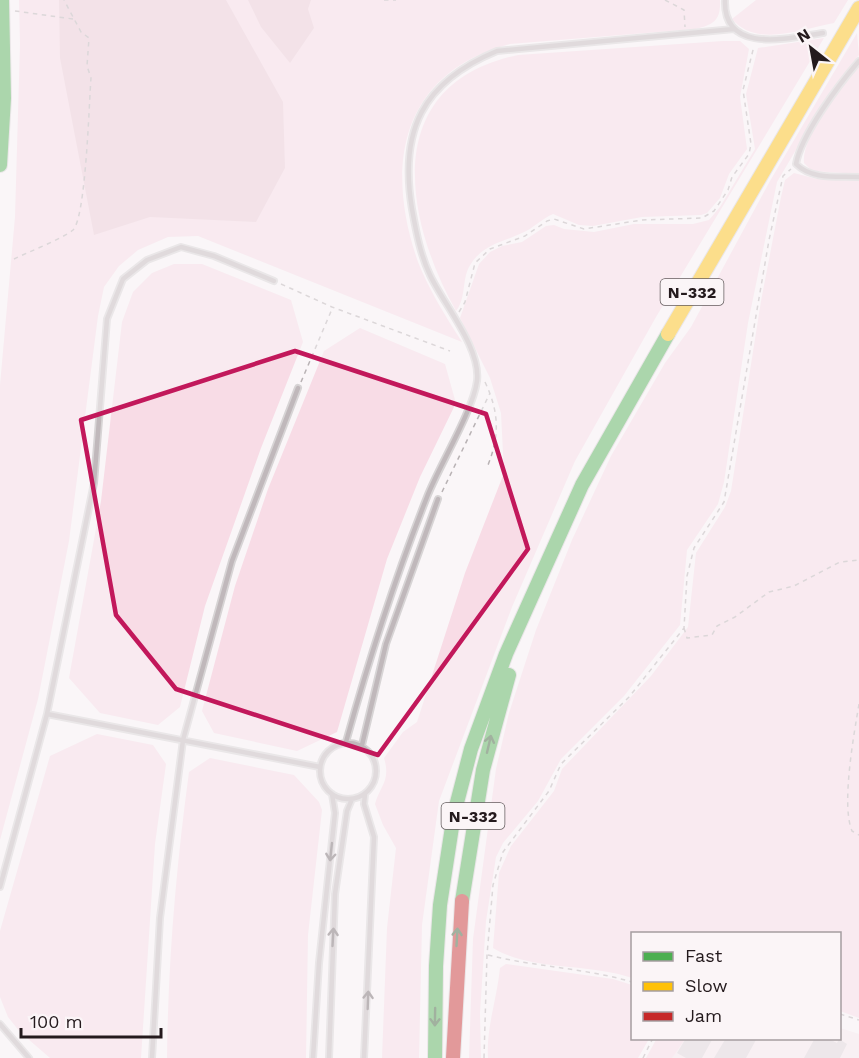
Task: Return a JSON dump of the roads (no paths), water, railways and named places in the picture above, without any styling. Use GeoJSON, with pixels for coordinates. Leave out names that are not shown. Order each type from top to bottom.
{"type":"FeatureCollection","features":[{"type":"Feature","properties":{"kind":"highway"},"geometry":{"type":"LineString","coordinates":[[0,165],[4,98],[2,0]]}},
{"type":"Feature","properties":{"kind":"highway","name":"N-332"},"geometry":{"type":"LineString","coordinates":[[435,1058],[438,930],[454,813],[483,711],[537,582],[580,489],[629,399],[859,8]]}},
{"type":"Feature","properties":{"kind":"highway","name":"N-332"},"geometry":{"type":"LineString","coordinates":[[453,1058],[462,883],[476,801],[494,722],[537,582]]}},
{"type":"Feature","properties":{"kind":"highway"},"geometry":{"type":"LineString","coordinates":[[457,969],[462,1058]]}},
{"type":"Feature","properties":{"kind":"lane"},"geometry":{"type":"LineString","coordinates":[[725,0],[726,17],[734,29],[743,35],[756,39],[823,33]]}},
{"type":"Feature","properties":{"kind":"lane"},"geometry":{"type":"LineString","coordinates":[[346,742],[400,564],[431,487],[473,397],[477,381],[477,365],[472,350],[429,273],[416,233],[407,161],[414,131],[426,103],[446,80],[474,60],[497,51],[522,46],[734,29]]}},
{"type":"Feature","properties":{"kind":"lane"},"geometry":{"type":"LineString","coordinates":[[859,61],[844,78],[808,135],[795,164],[803,171],[819,176],[859,177]]}},
{"type":"Feature","properties":{"kind":"lane"},"geometry":{"type":"LineString","coordinates":[[0,887],[47,714],[94,483],[107,319],[123,279],[147,260],[181,247],[214,256],[274,281]]}},
{"type":"Feature","properties":{"kind":"lane"},"geometry":{"type":"LineString","coordinates":[[152,1058],[160,918],[183,740],[232,561],[298,388]]}},
{"type":"Feature","properties":{"kind":"lane"},"geometry":{"type":"LineString","coordinates":[[362,746],[386,644],[438,499]]}},
{"type":"Feature","properties":{"kind":"lane"},"geometry":{"type":"LineString","coordinates":[[47,714],[320,767]]}},
{"type":"Feature","properties":{"kind":"lane"},"geometry":{"type":"LineString","coordinates":[[313,1058],[319,963],[335,813],[332,794],[322,782],[320,767],[329,750],[346,742],[362,746],[372,754],[377,771],[375,780],[364,794],[352,799],[332,794]]}},
{"type":"Feature","properties":{"kind":"lane"},"geometry":{"type":"LineString","coordinates":[[364,794],[364,804],[374,837],[364,1058]]}},
{"type":"Feature","properties":{"kind":"lane"},"geometry":{"type":"LineString","coordinates":[[329,1058],[335,894],[347,811],[352,799]]}},
{"type":"Feature","properties":{"kind":"lane"},"geometry":{"type":"LineString","coordinates":[[0,1024],[29,1058]]}}]}
